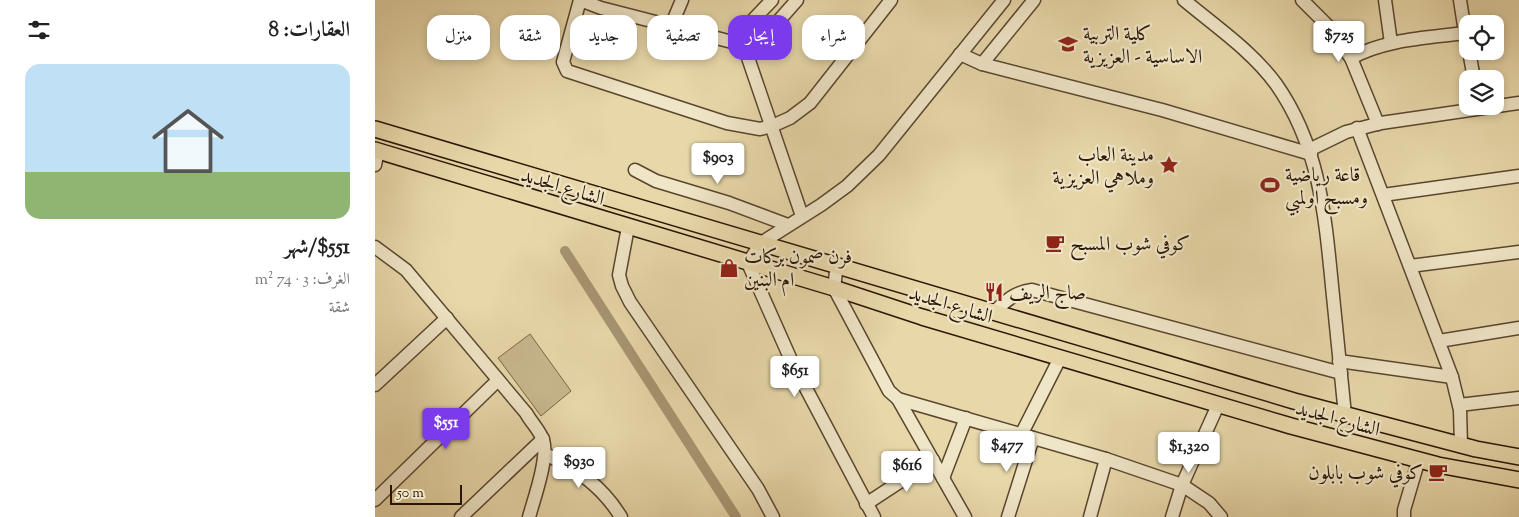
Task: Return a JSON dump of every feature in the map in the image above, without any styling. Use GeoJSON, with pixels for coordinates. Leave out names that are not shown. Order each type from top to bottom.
{"type":"FeatureCollection","features":[{"type":"Feature","properties":{"kind":"main road","name":"الشارع الجديد"},"geometry":{"type":"LineString","coordinates":[[375,128],[1294,401],[1461,445],[1519,457]]}},
{"type":"Feature","properties":{"kind":"main road","name":"الشارع الجديد"},"geometry":{"type":"LineString","coordinates":[[376,155],[834,288],[921,317],[1291,426],[1486,475],[1519,480]]}},
{"type":"Feature","properties":{"kind":"street"},"geometry":{"type":"LineString","coordinates":[[647,18],[603,4],[580,0],[563,62],[567,71],[727,123],[760,129],[790,118],[810,103],[891,0]]}},
{"type":"Feature","properties":{"kind":"street"},"geometry":{"type":"LineString","coordinates":[[676,15],[682,0]]}},
{"type":"Feature","properties":{"kind":"street"},"geometry":{"type":"LineString","coordinates":[[760,15],[772,0]]}},
{"type":"Feature","properties":{"kind":"street"},"geometry":{"type":"LineString","coordinates":[[784,15],[797,0]]}},
{"type":"Feature","properties":{"kind":"street"},"geometry":{"type":"LineString","coordinates":[[981,64],[1035,0]]}},
{"type":"Feature","properties":{"kind":"street"},"geometry":{"type":"LineString","coordinates":[[1184,0],[1240,46],[1276,84],[1291,110],[1310,152],[1324,211],[1345,415]]}},
{"type":"Feature","properties":{"kind":"street"},"geometry":{"type":"LineString","coordinates":[[1302,0],[1327,25],[1351,58],[1378,124]]}},
{"type":"Feature","properties":{"kind":"street"},"geometry":{"type":"LineString","coordinates":[[1385,0],[1391,43]]}},
{"type":"Feature","properties":{"kind":"street"},"geometry":{"type":"LineString","coordinates":[[1460,0],[1462,15]]}},
{"type":"Feature","properties":{"kind":"street"},"geometry":{"type":"LineString","coordinates":[[874,517],[791,360],[748,263],[761,243],[841,191],[860,175],[879,155],[961,54],[1000,1]]}},
{"type":"Feature","properties":{"kind":"street"},"geometry":{"type":"LineString","coordinates":[[1351,58],[1369,49],[1391,43],[1459,39]]}},
{"type":"Feature","properties":{"kind":"street"},"geometry":{"type":"LineString","coordinates":[[961,54],[981,64],[1162,110],[1310,152],[1357,128],[1459,110]]}},
{"type":"Feature","properties":{"kind":"street"},"geometry":{"type":"LineString","coordinates":[[744,60],[772,126],[803,216]]}},
{"type":"Feature","properties":{"kind":"street"},"geometry":{"type":"LineString","coordinates":[[1504,104],[1519,103]]}},
{"type":"Feature","properties":{"kind":"street"},"geometry":{"type":"LineString","coordinates":[[1357,128],[1453,377],[1459,405],[1461,445]]}},
{"type":"Feature","properties":{"kind":"street"},"geometry":{"type":"LineString","coordinates":[[635,170],[656,181],[729,203],[788,225]]}},
{"type":"Feature","properties":{"kind":"street"},"geometry":{"type":"LineString","coordinates":[[1383,195],[1519,176]]}},
{"type":"Feature","properties":{"kind":"street"},"geometry":{"type":"LineString","coordinates":[[628,227],[619,275],[622,286],[630,302],[758,489],[773,517]]}},
{"type":"Feature","properties":{"kind":"street"},"geometry":{"type":"LineString","coordinates":[[1410,266],[1519,252]]}},
{"type":"Feature","properties":{"kind":"street"},"geometry":{"type":"LineString","coordinates":[[378,253],[406,270],[526,413],[543,439],[545,454],[529,517]]}},
{"type":"Feature","properties":{"kind":"street"},"geometry":{"type":"LineString","coordinates":[[837,264],[834,288],[889,391],[898,399],[965,517]]}},
{"type":"Feature","properties":{"kind":"street"},"geometry":{"type":"LineString","coordinates":[[994,312],[1012,295],[1032,290],[1340,367],[1453,377]]}},
{"type":"Feature","properties":{"kind":"street"},"geometry":{"type":"LineString","coordinates":[[375,385],[447,318]]}},
{"type":"Feature","properties":{"kind":"street"},"geometry":{"type":"LineString","coordinates":[[1439,341],[1519,328]]}},
{"type":"Feature","properties":{"kind":"street"},"geometry":{"type":"LineString","coordinates":[[1008,517],[1027,436],[1060,358]]}},
{"type":"Feature","properties":{"kind":"street"},"geometry":{"type":"LineString","coordinates":[[375,500],[498,380]]}},
{"type":"Feature","properties":{"kind":"street"},"geometry":{"type":"LineString","coordinates":[[1459,405],[1519,398]]}},
{"type":"Feature","properties":{"kind":"street"},"geometry":{"type":"LineString","coordinates":[[898,399],[1106,459],[1182,486],[1209,503],[1221,517]]}},
{"type":"Feature","properties":{"kind":"street"},"geometry":{"type":"LineString","coordinates":[[1172,517],[1182,486],[1218,405]]}},
{"type":"Feature","properties":{"kind":"street"},"geometry":{"type":"LineString","coordinates":[[943,478],[966,418]]}},
{"type":"Feature","properties":{"kind":"street"},"geometry":{"type":"LineString","coordinates":[[461,517],[543,439]]}},
{"type":"Feature","properties":{"kind":"street"},"geometry":{"type":"LineString","coordinates":[[545,454],[577,470],[588,478],[614,506],[621,517]]}},
{"type":"Feature","properties":{"kind":"street"},"geometry":{"type":"LineString","coordinates":[[1090,517],[1106,459]]}},
{"type":"Feature","properties":{"kind":"street"},"geometry":{"type":"LineString","coordinates":[[1404,517],[1404,510],[1419,459]]}},
{"type":"Feature","properties":{"kind":"street"},"geometry":{"type":"LineString","coordinates":[[867,504],[933,460]]}},
{"type":"Feature","properties":{"kind":"shaded area"},"geometry":{"type":"Polygon","coordinates":[[[530,334],[571,391],[541,416],[498,358],[530,334]]]}},
{"type":"Feature","properties":{"kind":"waterway"},"geometry":{"type":"LineString","coordinates":[[565,251],[736,517]]}},
{"type":"Feature","properties":{"kind":"place","name":"كلية التربية الاساسية - العزيزية"},"geometry":{"type":"Point","coordinates":[1068,44]}},
{"type":"Feature","properties":{"kind":"place","name":"مدينة العاب وملاهي العزيزية"},"geometry":{"type":"Point","coordinates":[1169,165]}},
{"type":"Feature","properties":{"kind":"place","name":"قاعة رياضية ومسبح اولمبي"},"geometry":{"type":"Point","coordinates":[1270,185]}},
{"type":"Feature","properties":{"kind":"place","name":"كوفي شوب المسبح"},"geometry":{"type":"Point","coordinates":[1055,243]}},
{"type":"Feature","properties":{"kind":"place","name":"فرن صمون بركات ام البنين"},"geometry":{"type":"Point","coordinates":[729,268]}},
{"type":"Feature","properties":{"kind":"place","name":"صاج الريف"},"geometry":{"type":"Point","coordinates":[994,292]}},
{"type":"Feature","properties":{"kind":"place","name":"كوفي شوب بابلون"},"geometry":{"type":"Point","coordinates":[1438,472]}}]}
